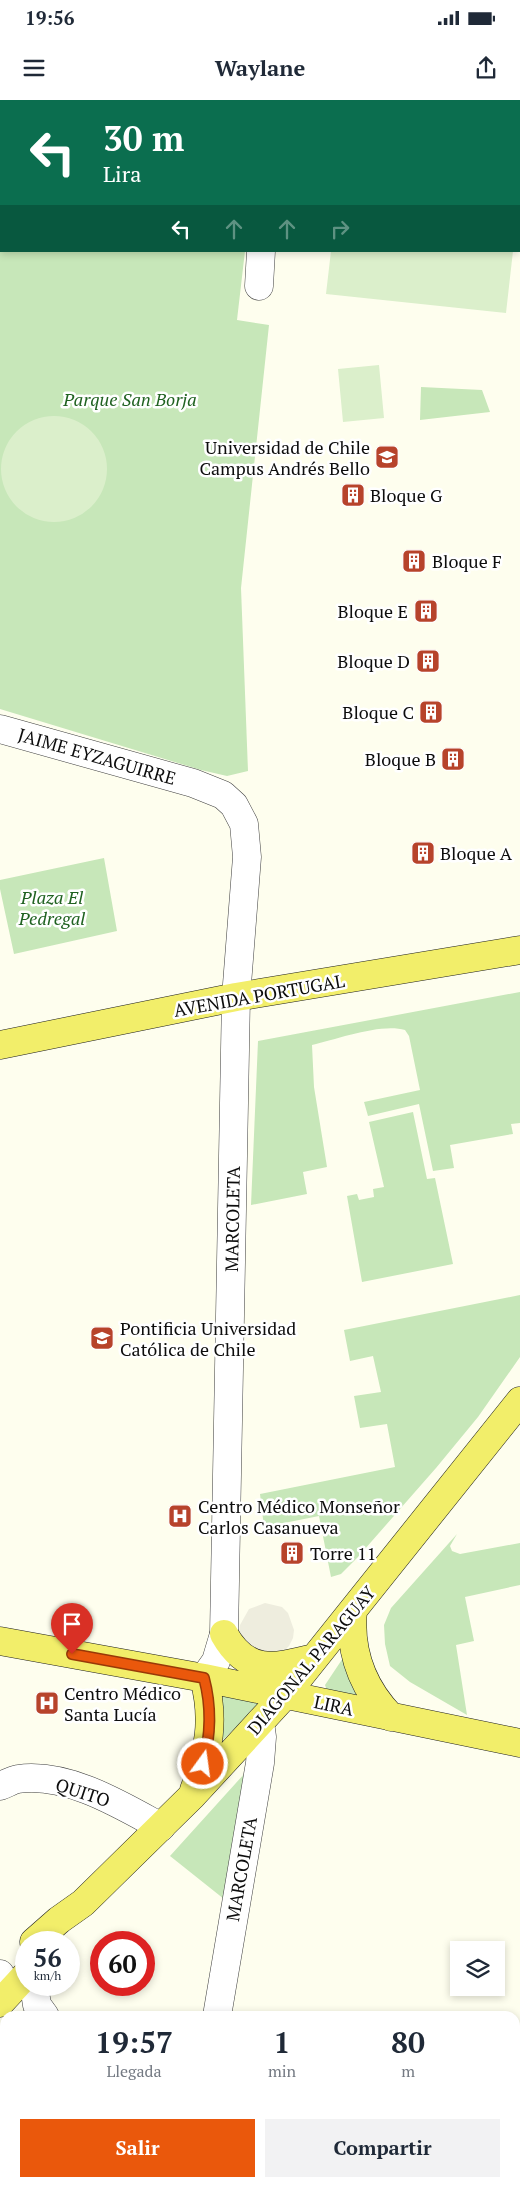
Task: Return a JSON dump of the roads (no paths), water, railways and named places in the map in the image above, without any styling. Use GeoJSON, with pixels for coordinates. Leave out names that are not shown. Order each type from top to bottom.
{"type":"FeatureCollection","features":[{"type":"Feature","properties":{"kind":"main road","name":"AVENIDA PORTUGAL"},"geometry":{"type":"LineString","coordinates":[[0,1045],[236,998],[520,950]]}},
{"type":"Feature","properties":{"kind":"main road","name":"DIAGONAL PARAGUAY"},"geometry":{"type":"LineString","coordinates":[[46,1931],[83,1903],[161,1827],[285,1695],[520,1401]]}},
{"type":"Feature","properties":{"kind":"main road"},"geometry":{"type":"LineString","coordinates":[[353,1610],[353,1644],[359,1668],[367,1687],[391,1717]]}},
{"type":"Feature","properties":{"kind":"main road"},"geometry":{"type":"LineString","coordinates":[[224,1634],[237,1653],[245,1660],[260,1666],[278,1666],[314,1658]]}},
{"type":"Feature","properties":{"kind":"main road","name":"LIRA"},"geometry":{"type":"LineString","coordinates":[[0,1641],[204,1678],[520,1743]]}},
{"type":"Feature","properties":{"kind":"main road"},"geometry":{"type":"LineString","coordinates":[[192,1796],[210,1737],[210,1708],[204,1678]]}},
{"type":"Feature","properties":{"kind":"main road","name":"DIAGONAL PARAGUAY"},"geometry":{"type":"LineString","coordinates":[[64,1931],[83,1903]]}},
{"type":"Feature","properties":{"kind":"main road"},"geometry":{"type":"LineString","coordinates":[[0,1975],[15,1961]]}},
{"type":"Feature","properties":{"kind":"main road"},"geometry":{"type":"LineString","coordinates":[[0,2003],[15,1987]]}},
{"type":"Feature","properties":{"kind":"street"},"geometry":{"type":"LineString","coordinates":[[259,286],[260,252]]}},
{"type":"Feature","properties":{"kind":"street","name":"JAIME EYZAGUIRRE"},"geometry":{"type":"LineString","coordinates":[[0,729],[194,783]]}},
{"type":"Feature","properties":{"kind":"street","name":"MARCOLETA"},"geometry":{"type":"LineString","coordinates":[[194,783],[223,795],[234,805],[244,824],[247,857],[236,998],[224,1634],[216,1661],[204,1678]]}},
{"type":"Feature","properties":{"kind":"street","name":"MARCOLETA"},"geometry":{"type":"LineString","coordinates":[[218,2011],[260,1763],[262,1737],[260,1722]]}},
{"type":"Feature","properties":{"kind":"street","name":"QUITO"},"geometry":{"type":"LineString","coordinates":[[0,1786],[18,1779],[60,1783],[89,1790],[161,1827]]}},
{"type":"Feature","properties":{"kind":"street"},"geometry":{"type":"LineString","coordinates":[[36,1996],[37,2005],[41,2011]]}},
{"type":"Feature","properties":{"kind":"place","name":"Universidad de Chile Campus Andrés Bello"},"geometry":{"type":"Point","coordinates":[387,457]}},
{"type":"Feature","properties":{"kind":"place","name":"Bloque G"},"geometry":{"type":"Point","coordinates":[353,495]}},
{"type":"Feature","properties":{"kind":"place","name":"Bloque F"},"geometry":{"type":"Point","coordinates":[414,561]}},
{"type":"Feature","properties":{"kind":"place","name":"Bloque E"},"geometry":{"type":"Point","coordinates":[426,611]}},
{"type":"Feature","properties":{"kind":"place","name":"Bloque D"},"geometry":{"type":"Point","coordinates":[428,661]}},
{"type":"Feature","properties":{"kind":"place","name":"Bloque C"},"geometry":{"type":"Point","coordinates":[431,712]}},
{"type":"Feature","properties":{"kind":"place","name":"Bloque B"},"geometry":{"type":"Point","coordinates":[453,759]}},
{"type":"Feature","properties":{"kind":"place","name":"Bloque A"},"geometry":{"type":"Point","coordinates":[423,853]}},
{"type":"Feature","properties":{"kind":"place","name":"Pontificia Universidad Católica de Chile"},"geometry":{"type":"Point","coordinates":[102,1338]}},
{"type":"Feature","properties":{"kind":"place","name":"Centro Médico Monseñor Carlos Casanueva"},"geometry":{"type":"Point","coordinates":[180,1516]}},
{"type":"Feature","properties":{"kind":"place","name":"Torre 11"},"geometry":{"type":"Point","coordinates":[292,1553]}},
{"type":"Feature","properties":{"kind":"place","name":"Centro Médico Santa Lucía"},"geometry":{"type":"Point","coordinates":[47,1703]}},
{"type":"Feature","properties":{"kind":"park label","name":"Parque San Borja"},"geometry":{"type":"Point","coordinates":[130,399]}},
{"type":"Feature","properties":{"kind":"park label","name":"Plaza El Pedregal"},"geometry":{"type":"Point","coordinates":[52,908]}}]}
